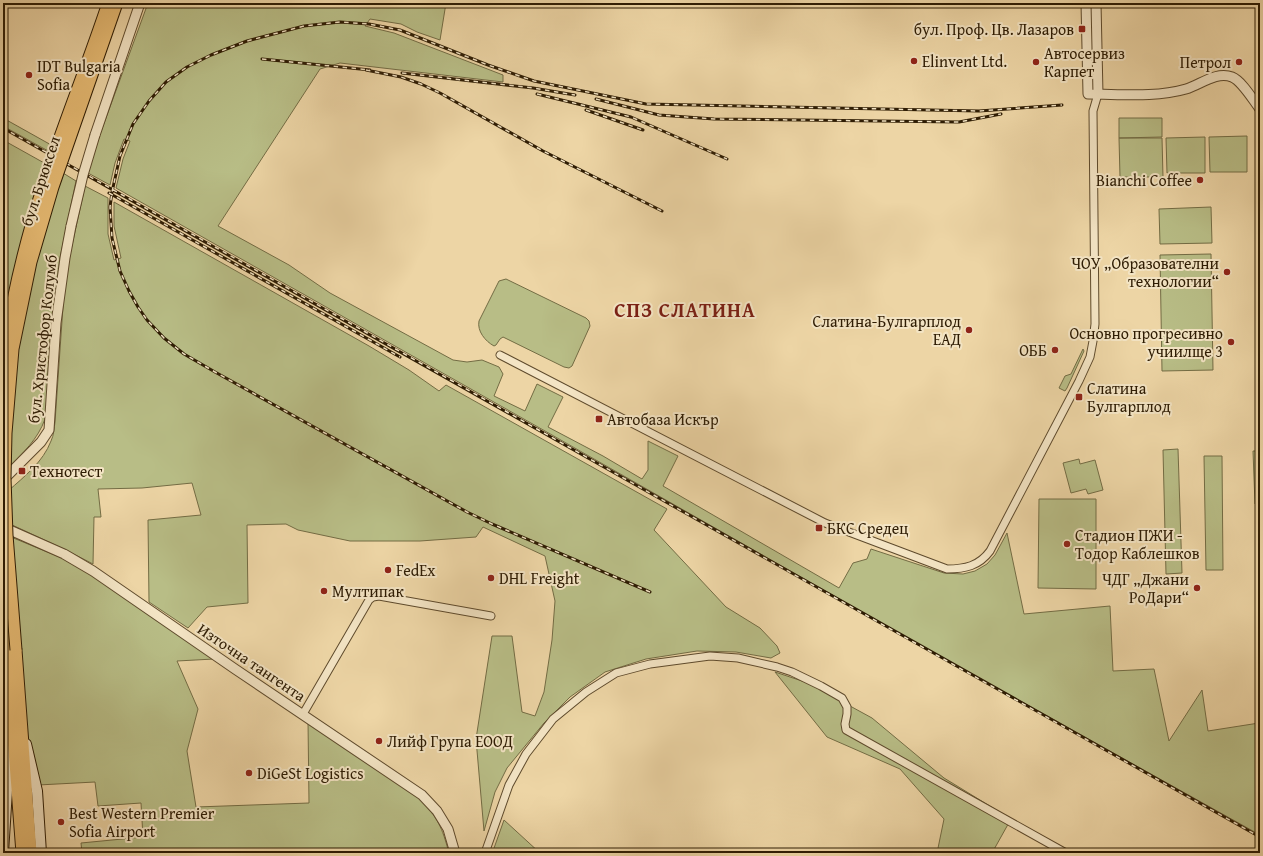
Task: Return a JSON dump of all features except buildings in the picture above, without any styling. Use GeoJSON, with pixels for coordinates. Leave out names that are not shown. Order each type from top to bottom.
{"type":"FeatureCollection","features":[{"type":"Feature","properties":{"kind":"main road","name":"бул. Брюксел"},"geometry":{"type":"LineString","coordinates":[[3,363],[11,307],[26,244],[44,184],[108,3]]}},
{"type":"Feature","properties":{"kind":"main road","name":"бул. Брюксел"},"geometry":{"type":"LineString","coordinates":[[27,850],[13,724],[5,478],[6,433],[13,349],[33,254],[53,187],[117,3]]}},
{"type":"Feature","properties":{"kind":"main road","name":"бул. Брюксел"},"geometry":{"type":"LineString","coordinates":[[3,608],[11,650],[23,732],[37,791],[41,853]]}},
{"type":"Feature","properties":{"kind":"main road","name":"бул. Брюксел"},"geometry":{"type":"LineString","coordinates":[[3,853],[9,749],[13,724]]}},
{"type":"Feature","properties":{"kind":"main road","name":"бул. Брюксел"},"geometry":{"type":"LineString","coordinates":[[23,732],[27,850]]}},
{"type":"Feature","properties":{"kind":"street","name":"бул. Христофор Колумб"},"geometry":{"type":"LineString","coordinates":[[3,480],[41,442],[48,430],[56,323],[71,226],[83,175],[95,135],[140,3]]}},
{"type":"Feature","properties":{"kind":"street"},"geometry":{"type":"LineString","coordinates":[[500,355],[824,523],[947,569],[969,567],[978,563],[990,551],[1079,381],[1090,357],[1095,324],[1093,111],[1088,94],[1086,3]]}},
{"type":"Feature","properties":{"kind":"street"},"geometry":{"type":"LineString","coordinates":[[1093,111],[1098,94],[1096,3]]}},
{"type":"Feature","properties":{"kind":"street"},"geometry":{"type":"LineString","coordinates":[[1088,94],[1169,94],[1188,89],[1221,75],[1232,77],[1241,84],[1260,109]]}},
{"type":"Feature","properties":{"kind":"street","name":"Източна тангента"},"geometry":{"type":"LineString","coordinates":[[3,528],[64,554],[93,571],[422,795],[437,811],[448,829],[455,853]]}},
{"type":"Feature","properties":{"kind":"street"},"geometry":{"type":"LineString","coordinates":[[303,714],[369,600],[373,597],[379,596],[491,616]]}},
{"type":"Feature","properties":{"kind":"street"},"geometry":{"type":"LineString","coordinates":[[485,853],[509,785],[526,754],[553,719],[586,692],[616,673],[650,664],[710,656],[738,658],[777,667],[792,672],[821,686],[842,698],[847,714],[845,724],[846,730],[1066,853]]}},
{"type":"Feature","properties":{"kind":"green space"},"geometry":{"type":"Polygon","coordinates":[[[148,3],[446,3],[440,40],[417,32],[401,24],[370,19],[365,26],[394,33],[503,75],[503,82],[340,63],[320,69],[218,226],[289,265],[330,293],[453,360],[467,362],[482,360],[499,367],[503,374],[494,396],[525,411],[537,384],[563,397],[548,427],[603,456],[642,479],[648,470],[648,441],[678,456],[663,486],[839,588],[853,563],[867,559],[871,549],[944,573],[963,574],[975,571],[987,564],[995,555],[1007,533],[1024,614],[1110,606],[1113,671],[1154,669],[1169,741],[1202,690],[1208,731],[1259,723],[1260,835],[913,641],[116,188],[123,159],[130,141],[124,139],[115,163],[110,185],[88,173],[99,137],[148,3]]]}},
{"type":"Feature","properties":{"kind":"green space"},"geometry":{"type":"Polygon","coordinates":[[[3,118],[53,146],[50,152],[3,126],[3,118]]]}},
{"type":"Feature","properties":{"kind":"green space"},"geometry":{"type":"Polygon","coordinates":[[[1119,118],[1162,118],[1162,137],[1119,138],[1119,118]]]}},
{"type":"Feature","properties":{"kind":"green space"},"geometry":{"type":"Polygon","coordinates":[[[1247,136],[1247,172],[1210,172],[1209,137],[1247,136]]]}},
{"type":"Feature","properties":{"kind":"green space"},"geometry":{"type":"Polygon","coordinates":[[[1205,137],[1205,173],[1167,173],[1166,138],[1205,137]]]}},
{"type":"Feature","properties":{"kind":"green space"},"geometry":{"type":"Polygon","coordinates":[[[1119,138],[1162,138],[1163,177],[1120,177],[1119,138]]]}},
{"type":"Feature","properties":{"kind":"green space"},"geometry":{"type":"Polygon","coordinates":[[[3,140],[46,164],[3,328],[3,140]]]}},
{"type":"Feature","properties":{"kind":"green space"},"geometry":{"type":"Polygon","coordinates":[[[63,173],[76,181],[60,258],[45,419],[34,439],[8,468],[14,373],[36,258],[63,173]]]}},
{"type":"Feature","properties":{"kind":"green space"},"geometry":{"type":"Polygon","coordinates":[[[85,186],[108,198],[108,234],[114,260],[121,258],[114,226],[114,202],[369,346],[409,370],[439,391],[446,385],[667,509],[654,530],[726,607],[760,628],[777,646],[780,653],[771,658],[736,652],[697,651],[646,659],[605,672],[570,697],[544,723],[507,768],[495,792],[484,831],[476,739],[492,636],[512,636],[522,712],[535,716],[544,692],[552,640],[555,601],[545,556],[483,527],[476,537],[420,541],[350,541],[298,530],[286,524],[247,525],[248,603],[207,607],[188,628],[149,602],[148,520],[201,515],[192,483],[142,488],[98,489],[101,517],[94,517],[93,564],[10,524],[8,491],[38,462],[48,449],[52,439],[55,422],[64,292],[69,259],[85,186]]]}},
{"type":"Feature","properties":{"kind":"green space"},"geometry":{"type":"Polygon","coordinates":[[[1211,207],[1212,243],[1160,244],[1159,209],[1211,207]]]}},
{"type":"Feature","properties":{"kind":"green space"},"geometry":{"type":"Polygon","coordinates":[[[1211,254],[1213,370],[1162,371],[1160,255],[1211,254]]]}},
{"type":"Feature","properties":{"kind":"green space"},"geometry":{"type":"Polygon","coordinates":[[[506,279],[586,318],[589,321],[590,326],[572,366],[569,368],[564,367],[503,337],[494,346],[482,335],[479,328],[479,321],[499,281],[506,279]]]}},
{"type":"Feature","properties":{"kind":"green space"},"geometry":{"type":"Polygon","coordinates":[[[1083,349],[1084,351],[1067,388],[1065,391],[1059,388],[1065,376],[1071,374],[1083,349]]]}},
{"type":"Feature","properties":{"kind":"green space"},"geometry":{"type":"Polygon","coordinates":[[[1178,449],[1182,573],[1166,574],[1163,450],[1178,449]]]}},
{"type":"Feature","properties":{"kind":"green space"},"geometry":{"type":"Polygon","coordinates":[[[1253,451],[1260,451],[1260,504],[1255,504],[1253,451]]]}},
{"type":"Feature","properties":{"kind":"green space"},"geometry":{"type":"Polygon","coordinates":[[[1204,456],[1222,456],[1223,570],[1206,570],[1204,456]]]}},
{"type":"Feature","properties":{"kind":"green space"},"geometry":{"type":"Polygon","coordinates":[[[1079,459],[1080,464],[1095,460],[1103,490],[1088,494],[1086,489],[1071,493],[1063,463],[1079,459]]]}},
{"type":"Feature","properties":{"kind":"green space","name":"Стадион ПЖИ - Тодор Каблешков"},"geometry":{"type":"Polygon","coordinates":[[[1039,499],[1096,499],[1096,589],[1038,588],[1039,499]]]}},
{"type":"Feature","properties":{"kind":"green space"},"geometry":{"type":"Polygon","coordinates":[[[11,537],[62,558],[90,574],[214,659],[177,661],[198,709],[187,751],[196,807],[309,803],[308,721],[419,798],[435,817],[444,836],[449,853],[82,853],[81,843],[143,837],[141,803],[98,806],[95,782],[38,785],[25,723],[11,537]]]}},
{"type":"Feature","properties":{"kind":"green space"},"geometry":{"type":"Polygon","coordinates":[[[775,672],[808,683],[872,718],[944,778],[1011,819],[992,853],[937,853],[944,819],[900,769],[827,737],[775,672]]]}},
{"type":"Feature","properties":{"kind":"green space"},"geometry":{"type":"Polygon","coordinates":[[[504,820],[540,853],[494,853],[493,851],[504,820]]]}},
{"type":"Feature","properties":{"kind":"railway"},"geometry":{"type":"LineString","coordinates":[[650,592],[467,512],[215,372],[184,354],[164,338],[147,320],[138,307],[120,271],[112,238],[110,207],[120,156],[133,124],[149,101],[166,82],[187,67],[211,55],[247,41],[304,26],[340,22],[369,24],[400,30],[488,65],[534,81],[646,104],[979,111],[1062,105]]}},
{"type":"Feature","properties":{"kind":"railway"},"geometry":{"type":"LineString","coordinates":[[262,59],[370,70]]}},
{"type":"Feature","properties":{"kind":"railway"},"geometry":{"type":"LineString","coordinates":[[366,70],[401,77],[440,93],[543,151],[662,211]]}},
{"type":"Feature","properties":{"kind":"railway"},"geometry":{"type":"LineString","coordinates":[[402,73],[533,88],[575,95]]}},
{"type":"Feature","properties":{"kind":"railway"},"geometry":{"type":"LineString","coordinates":[[537,94],[631,117],[727,159]]}},
{"type":"Feature","properties":{"kind":"railway"},"geometry":{"type":"LineString","coordinates":[[596,99],[659,115],[714,119],[959,122],[1001,114]]}},
{"type":"Feature","properties":{"kind":"railway"},"geometry":{"type":"LineString","coordinates":[[586,110],[643,130]]}},
{"type":"Feature","properties":{"kind":"railway"},"geometry":{"type":"LineString","coordinates":[[3,128],[1260,837]]}},
{"type":"Feature","properties":{"kind":"railway"},"geometry":{"type":"LineString","coordinates":[[109,193],[400,357]]}},
{"type":"Feature","properties":{"kind":"place","name":"бул. Проф. Цв. Лазаров"},"geometry":{"type":"Point","coordinates":[1082,29]}},
{"type":"Feature","properties":{"kind":"place","name":"Elinvent Ltd."},"geometry":{"type":"Point","coordinates":[914,61]}},
{"type":"Feature","properties":{"kind":"place","name":"Автосервиз Карпет"},"geometry":{"type":"Point","coordinates":[1036,62]}},
{"type":"Feature","properties":{"kind":"place","name":"Петрол"},"geometry":{"type":"Point","coordinates":[1239,62]}},
{"type":"Feature","properties":{"kind":"place","name":"IDT Bulgaria Sofia"},"geometry":{"type":"Point","coordinates":[29,75]}},
{"type":"Feature","properties":{"kind":"place","name":"Bianchi Coffee"},"geometry":{"type":"Point","coordinates":[1200,180]}},
{"type":"Feature","properties":{"kind":"place","name":"ЧОУ „Образователни технологии“"},"geometry":{"type":"Point","coordinates":[1227,272]}},
{"type":"Feature","properties":{"kind":"place","name":"Слатина-Булгарплод ЕАД"},"geometry":{"type":"Point","coordinates":[969,330]}},
{"type":"Feature","properties":{"kind":"place","name":"Основно прогресивно учиилще 3"},"geometry":{"type":"Point","coordinates":[1231,342]}},
{"type":"Feature","properties":{"kind":"place","name":"ОББ"},"geometry":{"type":"Point","coordinates":[1055,350]}},
{"type":"Feature","properties":{"kind":"place","name":"Слатина Булгарплод"},"geometry":{"type":"Point","coordinates":[1079,397]}},
{"type":"Feature","properties":{"kind":"place","name":"Автобаза Искър"},"geometry":{"type":"Point","coordinates":[599,419]}},
{"type":"Feature","properties":{"kind":"place","name":"Технотест"},"geometry":{"type":"Point","coordinates":[22,471]}},
{"type":"Feature","properties":{"kind":"place","name":"БКС Средец"},"geometry":{"type":"Point","coordinates":[819,528]}},
{"type":"Feature","properties":{"kind":"place","name":"Стадион ПЖИ - Тодор Каблешков"},"geometry":{"type":"Point","coordinates":[1067,544]}},
{"type":"Feature","properties":{"kind":"place","name":"FedEx"},"geometry":{"type":"Point","coordinates":[388,570]}},
{"type":"Feature","properties":{"kind":"place","name":"DHL Freight"},"geometry":{"type":"Point","coordinates":[491,578]}},
{"type":"Feature","properties":{"kind":"place","name":"ЧДГ „Джани РоДари“"},"geometry":{"type":"Point","coordinates":[1197,588]}},
{"type":"Feature","properties":{"kind":"place","name":"Мултипак"},"geometry":{"type":"Point","coordinates":[324,591]}},
{"type":"Feature","properties":{"kind":"place","name":"Лийф Група ЕООД"},"geometry":{"type":"Point","coordinates":[379,741]}},
{"type":"Feature","properties":{"kind":"place","name":"DiGeSt Logistics"},"geometry":{"type":"Point","coordinates":[249,773]}},
{"type":"Feature","properties":{"kind":"place","name":"Best Western Premier Sofia Airport"},"geometry":{"type":"Point","coordinates":[61,822]}},
{"type":"Feature","properties":{"kind":"district","name":"СПЗ СЛАТИНА"},"geometry":{"type":"Point","coordinates":[685,309]}}]}
